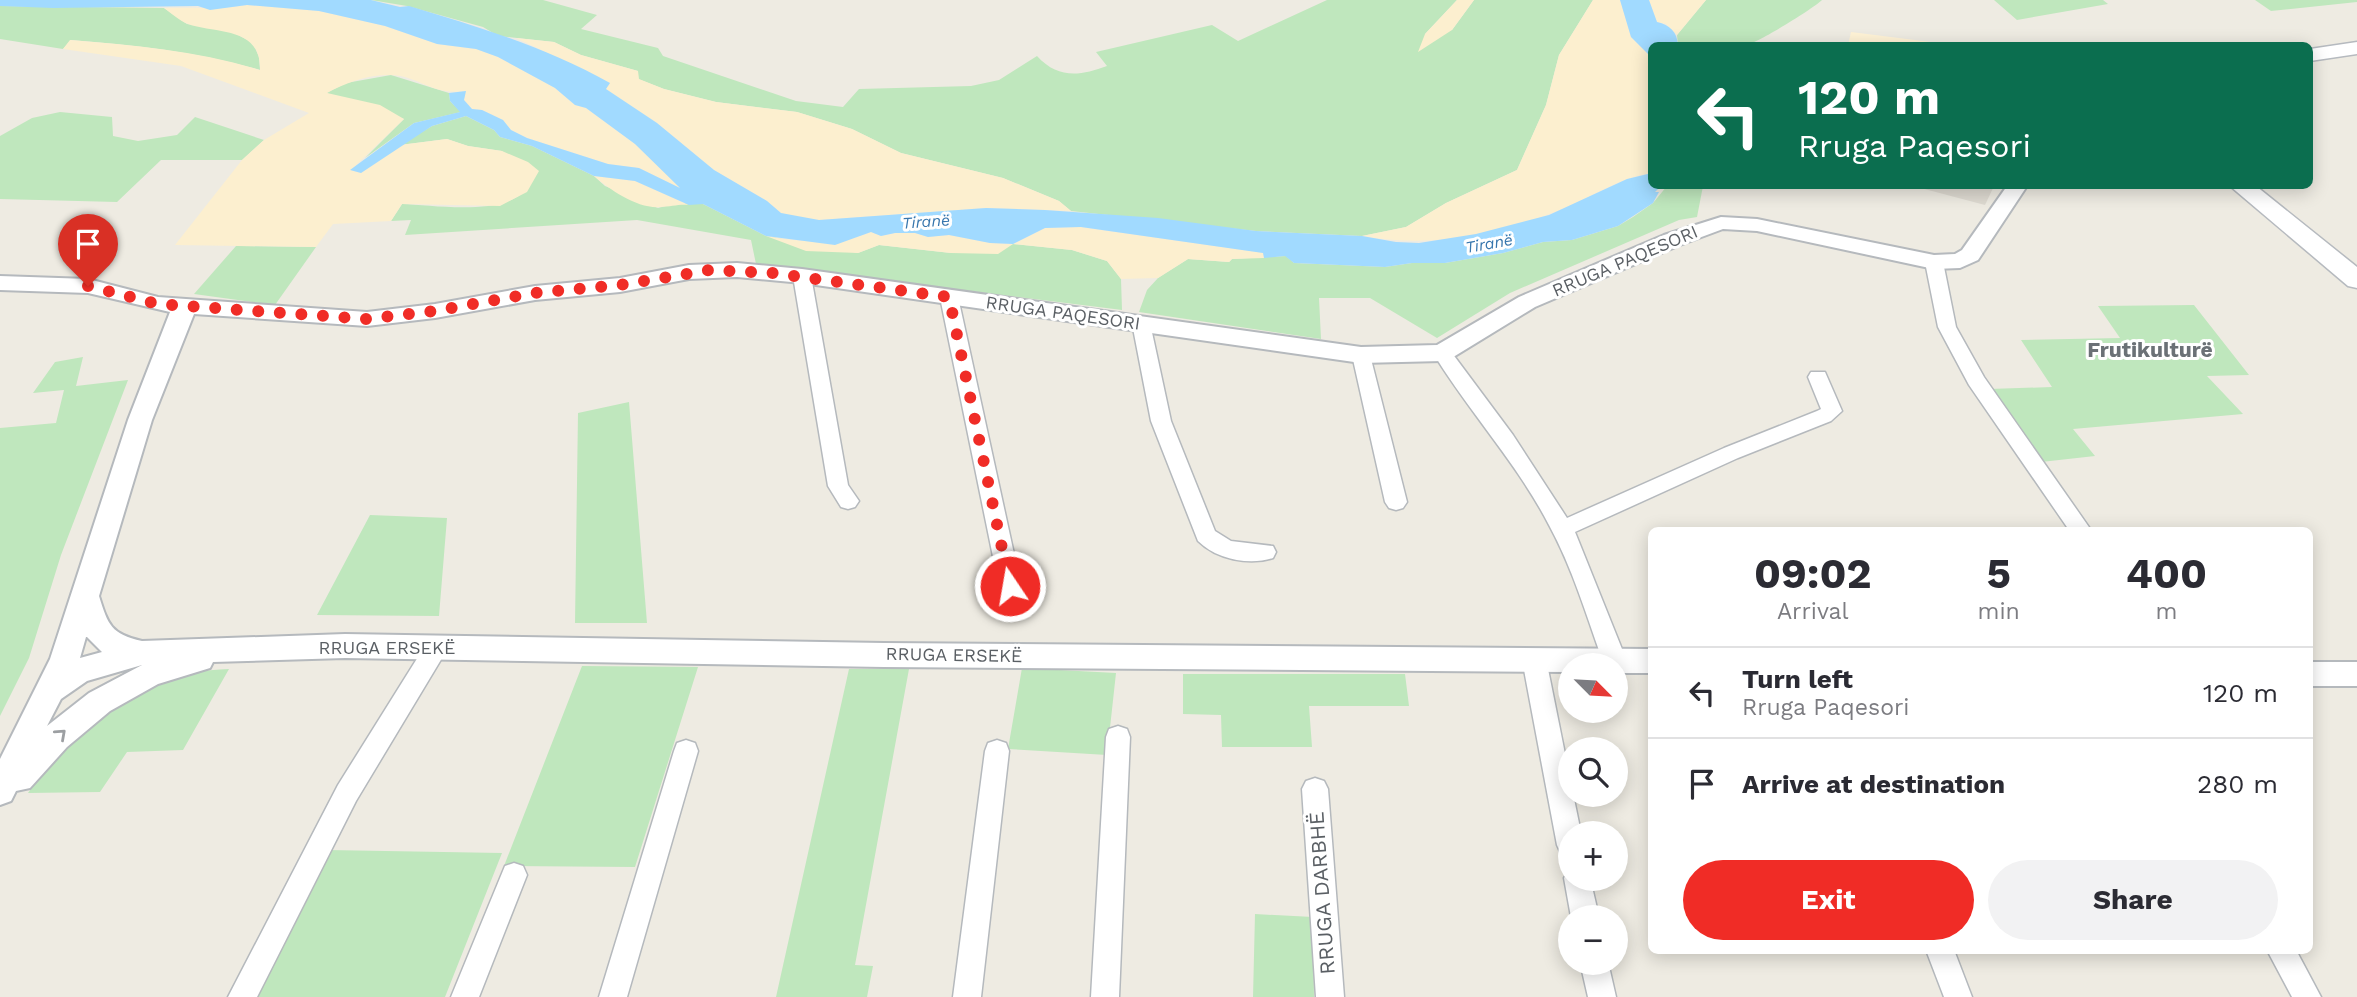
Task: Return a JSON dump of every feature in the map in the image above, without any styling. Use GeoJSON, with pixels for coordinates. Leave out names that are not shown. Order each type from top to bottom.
{"type":"FeatureCollection","features":[{"type":"Feature","properties":{"kind":"main road"},"geometry":{"type":"LineString","coordinates":[[2313,55],[2357,48]]}},
{"type":"Feature","properties":{"kind":"main road"},"geometry":{"type":"LineString","coordinates":[[2246,189],[2357,280]]}},
{"type":"Feature","properties":{"kind":"street","name":"RRUGA PAQESORI"},"geometry":{"type":"LineString","coordinates":[[0,283],[88,286],[142,301],[367,319],[435,311],[534,293],[620,285],[689,272],[737,270],[802,276],[1361,355],[1442,353],[1527,302],[1672,240],[1721,223],[1756,225],[1934,262],[1960,261],[1970,255],[2015,189]]}},
{"type":"Feature","properties":{"kind":"street"},"geometry":{"type":"LineString","coordinates":[[1934,262],[1947,327],[1976,380],[2078,527]]}},
{"type":"Feature","properties":{"kind":"street"},"geometry":{"type":"LineString","coordinates":[[802,276],[838,486],[848,501]]}},
{"type":"Feature","properties":{"kind":"street"},"geometry":{"type":"LineString","coordinates":[[949,297],[1010,586]]}},
{"type":"Feature","properties":{"kind":"street"},"geometry":{"type":"LineString","coordinates":[[0,791],[52,689],[85,596],[140,420],[180,315],[188,306]]}},
{"type":"Feature","properties":{"kind":"street"},"geometry":{"type":"LineString","coordinates":[[1141,324],[1161,421],[1206,535],[1214,545],[1228,550],[1265,552]]}},
{"type":"Feature","properties":{"kind":"street"},"geometry":{"type":"LineString","coordinates":[[1442,353],[1485,411],[1562,529],[1578,563],[1612,653]]}},
{"type":"Feature","properties":{"kind":"street"},"geometry":{"type":"LineString","coordinates":[[1361,355],[1396,502]]}},
{"type":"Feature","properties":{"kind":"street"},"geometry":{"type":"LineString","coordinates":[[1562,529],[1731,453],[1824,416],[1832,411],[1818,377]]}},
{"type":"Feature","properties":{"kind":"street"},"geometry":{"type":"LineString","coordinates":[[85,596],[95,629],[114,648],[142,653]]}},
{"type":"Feature","properties":{"kind":"street"},"geometry":{"type":"LineString","coordinates":[[242,997],[347,793],[436,648]]}},
{"type":"Feature","properties":{"kind":"street","name":"RRUGA ERSEKË"},"geometry":{"type":"LineString","coordinates":[[142,653],[436,648],[897,655],[1558,659]]}},
{"type":"Feature","properties":{"kind":"street"},"geometry":{"type":"LineString","coordinates":[[52,689],[66,692],[96,691],[134,682],[193,661],[257,649]]}},
{"type":"Feature","properties":{"kind":"street"},"geometry":{"type":"LineString","coordinates":[[52,689],[78,671],[142,653]]}},
{"type":"Feature","properties":{"kind":"street"},"geometry":{"type":"LineString","coordinates":[[1534,659],[1565,821]]}},
{"type":"Feature","properties":{"kind":"street","name":"RRUGA ERSEKË"},"geometry":{"type":"LineString","coordinates":[[1628,660],[1648,661]]}},
{"type":"Feature","properties":{"kind":"street"},"geometry":{"type":"LineString","coordinates":[[2313,674],[2357,674]]}},
{"type":"Feature","properties":{"kind":"street"},"geometry":{"type":"LineString","coordinates":[[0,803],[36,756],[62,732],[102,701],[134,682]]}},
{"type":"Feature","properties":{"kind":"street"},"geometry":{"type":"LineString","coordinates":[[1105,997],[1118,737]]}},
{"type":"Feature","properties":{"kind":"street"},"geometry":{"type":"LineString","coordinates":[[613,997],[686,751]]}},
{"type":"Feature","properties":{"kind":"street"},"geometry":{"type":"LineString","coordinates":[[967,997],[997,751]]}},
{"type":"Feature","properties":{"kind":"street","name":"RRUGA DARBHË"},"geometry":{"type":"LineString","coordinates":[[1315,789],[1330,997]]}},
{"type":"Feature","properties":{"kind":"street"},"geometry":{"type":"LineString","coordinates":[[465,997],[514,875]]}},
{"type":"Feature","properties":{"kind":"street"},"geometry":{"type":"LineString","coordinates":[[1942,954],[1958,997]]}},
{"type":"Feature","properties":{"kind":"street"},"geometry":{"type":"LineString","coordinates":[[2283,954],[2307,997]]}},
{"type":"Feature","properties":{"kind":"street"},"geometry":{"type":"LineString","coordinates":[[1597,975],[1602,997]]}},
{"type":"Feature","properties":{"kind":"shaded area"},"geometry":{"type":"Polygon","coordinates":[[[1851,32],[1931,42],[1849,42],[1851,32]]]}},
{"type":"Feature","properties":{"kind":"shaded area"},"geometry":{"type":"Polygon","coordinates":[[[1924,189],[1993,189],[1985,205],[1924,189]]]}},
{"type":"Feature","properties":{"kind":"green space"},"geometry":{"type":"Polygon","coordinates":[[[371,0],[543,0],[597,15],[581,29],[658,48],[663,56],[796,101],[843,107],[859,89],[971,86],[999,80],[1037,56],[1061,72],[1088,72],[1107,66],[1096,52],[1212,25],[1238,41],[1327,0],[1457,0],[1425,34],[1452,30],[1474,0],[1593,0],[1559,55],[1546,105],[1517,170],[1446,203],[1406,227],[1362,236],[1256,231],[1071,211],[1059,201],[1003,178],[901,153],[852,129],[797,112],[716,102],[664,89],[638,79],[638,71],[581,55],[554,42],[498,36],[483,27],[407,6],[371,0]]]}},
{"type":"Feature","properties":{"kind":"green space"},"geometry":{"type":"Polygon","coordinates":[[[1706,0],[1822,0],[1754,42],[1678,42],[1677,35],[1706,0]]]}},
{"type":"Feature","properties":{"kind":"green space"},"geometry":{"type":"Polygon","coordinates":[[[1994,0],[2103,0],[2108,4],[2017,20],[1994,0]]]}},
{"type":"Feature","properties":{"kind":"green space"},"geometry":{"type":"Polygon","coordinates":[[[2255,0],[2357,0],[2357,2],[2271,11],[2255,0]]]}},
{"type":"Feature","properties":{"kind":"green space"},"geometry":{"type":"Polygon","coordinates":[[[0,6],[164,8],[187,24],[229,30],[253,43],[259,57],[260,70],[213,58],[143,47],[71,40],[63,49],[0,39],[0,6]]]}},
{"type":"Feature","properties":{"kind":"green space"},"geometry":{"type":"Polygon","coordinates":[[[391,75],[449,93],[450,101],[461,112],[414,123],[365,158],[404,119],[326,93],[346,83],[391,75]]]}},
{"type":"Feature","properties":{"kind":"green space"},"geometry":{"type":"Polygon","coordinates":[[[60,112],[112,117],[113,136],[138,141],[177,135],[195,117],[264,140],[242,160],[161,160],[117,202],[0,199],[0,136],[32,118],[60,112]]]}},
{"type":"Feature","properties":{"kind":"green space"},"geometry":{"type":"Polygon","coordinates":[[[466,116],[494,130],[500,137],[532,146],[594,176],[605,186],[658,208],[677,203],[703,204],[766,236],[858,253],[879,245],[951,253],[1013,244],[1072,250],[1107,261],[1121,279],[1122,310],[756,264],[751,240],[637,220],[405,235],[411,220],[391,221],[402,204],[454,207],[493,205],[509,201],[523,193],[531,181],[502,151],[468,146],[447,139],[400,145],[432,126],[466,116]]]}},
{"type":"Feature","properties":{"kind":"green space"},"geometry":{"type":"Polygon","coordinates":[[[1665,189],[1702,189],[1697,217],[1679,220],[1510,293],[1437,338],[1370,298],[1319,298],[1321,339],[1139,312],[1147,290],[1158,278],[1188,259],[1229,262],[1232,259],[1286,256],[1294,263],[1385,267],[1412,263],[1445,263],[1503,253],[1543,242],[1572,240],[1618,226],[1653,203],[1665,189]]]}},
{"type":"Feature","properties":{"kind":"green space"},"geometry":{"type":"Polygon","coordinates":[[[236,246],[316,247],[275,305],[194,294],[236,246]]]}},
{"type":"Feature","properties":{"kind":"green space"},"geometry":{"type":"Polygon","coordinates":[[[2194,305],[2249,375],[2207,376],[2243,414],[2073,429],[2095,456],[2041,462],[1989,389],[2052,387],[2021,340],[2120,338],[2098,306],[2194,305]]]}},
{"type":"Feature","properties":{"kind":"green space"},"geometry":{"type":"Polygon","coordinates":[[[83,357],[76,386],[128,380],[61,555],[29,658],[0,716],[0,428],[56,423],[64,390],[33,393],[55,362],[83,357]]]}},
{"type":"Feature","properties":{"kind":"green space"},"geometry":{"type":"Polygon","coordinates":[[[629,402],[647,623],[575,623],[578,413],[629,402]]]}},
{"type":"Feature","properties":{"kind":"green space"},"geometry":{"type":"Polygon","coordinates":[[[370,515],[447,518],[439,616],[317,615],[370,515]]]}},
{"type":"Feature","properties":{"kind":"green space"},"geometry":{"type":"Polygon","coordinates":[[[582,666],[698,667],[635,867],[504,866],[582,666]]]}},
{"type":"Feature","properties":{"kind":"green space"},"geometry":{"type":"Polygon","coordinates":[[[1022,668],[1116,673],[1107,755],[1008,749],[1022,668]]]}},
{"type":"Feature","properties":{"kind":"green space"},"geometry":{"type":"Polygon","coordinates":[[[229,669],[183,750],[127,752],[100,792],[28,793],[78,734],[120,701],[166,679],[191,672],[229,669]]]}},
{"type":"Feature","properties":{"kind":"green space"},"geometry":{"type":"Polygon","coordinates":[[[849,669],[909,669],[855,965],[873,966],[867,997],[776,997],[849,669]]]}},
{"type":"Feature","properties":{"kind":"green space"},"geometry":{"type":"Polygon","coordinates":[[[1183,674],[1405,674],[1409,706],[1309,706],[1312,747],[1222,747],[1221,715],[1183,714],[1183,674]]]}},
{"type":"Feature","properties":{"kind":"green space"},"geometry":{"type":"Polygon","coordinates":[[[327,850],[502,853],[445,997],[255,997],[327,850]]]}},
{"type":"Feature","properties":{"kind":"green space"},"geometry":{"type":"Polygon","coordinates":[[[1255,914],[1313,917],[1314,997],[1253,997],[1255,914]]]}},
{"type":"Feature","properties":{"kind":"sand"},"geometry":{"type":"Polygon","coordinates":[[[1457,0],[1474,0],[1452,30],[1418,52],[1425,34],[1457,0]]]}},
{"type":"Feature","properties":{"kind":"sand"},"geometry":{"type":"Polygon","coordinates":[[[1593,0],[1620,0],[1631,37],[1648,54],[1648,174],[1619,182],[1543,217],[1492,231],[1440,240],[1414,241],[1362,236],[1406,227],[1446,203],[1517,170],[1546,105],[1559,55],[1593,0]]]}},
{"type":"Feature","properties":{"kind":"sand"},"geometry":{"type":"Polygon","coordinates":[[[1649,0],[1706,0],[1677,35],[1666,24],[1657,22],[1649,0]]]}},
{"type":"Feature","properties":{"kind":"sand"},"geometry":{"type":"Polygon","coordinates":[[[247,5],[319,11],[385,26],[437,44],[476,49],[498,57],[555,88],[575,105],[586,108],[635,144],[682,189],[639,168],[608,164],[527,138],[511,130],[503,120],[482,110],[472,109],[464,100],[465,91],[444,91],[409,78],[382,75],[357,80],[327,93],[380,105],[404,119],[351,170],[361,173],[400,145],[447,139],[468,146],[502,151],[528,162],[539,171],[527,192],[500,206],[402,204],[391,221],[333,224],[316,247],[175,245],[242,160],[264,140],[309,113],[181,66],[63,49],[70,40],[118,44],[190,53],[260,70],[258,56],[253,46],[245,39],[235,34],[188,24],[164,8],[247,5]]]}},
{"type":"Feature","properties":{"kind":"sand"},"geometry":{"type":"Polygon","coordinates":[[[516,38],[554,42],[581,55],[638,71],[639,79],[664,89],[716,102],[797,112],[852,129],[901,153],[1003,178],[1059,201],[1071,211],[986,208],[819,220],[781,213],[767,201],[714,170],[657,123],[605,89],[610,83],[516,38]]]}},
{"type":"Feature","properties":{"kind":"sand"},"geometry":{"type":"Polygon","coordinates":[[[594,176],[635,181],[689,205],[643,205],[616,192],[594,176]]]}},
{"type":"Feature","properties":{"kind":"sand"},"geometry":{"type":"Polygon","coordinates":[[[1080,227],[1264,253],[1264,258],[1232,259],[1229,262],[1188,259],[1158,278],[1121,279],[1107,261],[1072,250],[1013,244],[1045,228],[1080,227]]]}},
{"type":"Feature","properties":{"kind":"sand"},"geometry":{"type":"Polygon","coordinates":[[[871,232],[881,236],[915,233],[928,237],[949,235],[990,243],[1013,244],[998,254],[951,253],[879,245],[858,253],[806,251],[766,236],[819,242],[871,232]]]}},
{"type":"Feature","properties":{"kind":"water","name":"Tiranë"},"geometry":{"type":"Polygon","coordinates":[[[0,0],[371,0],[400,7],[409,6],[512,39],[586,70],[610,83],[606,89],[657,123],[714,170],[767,201],[781,213],[819,220],[986,208],[1045,210],[1158,218],[1256,231],[1362,236],[1419,243],[1476,234],[1549,215],[1627,179],[1648,174],[1648,189],[1658,189],[1655,192],[1659,192],[1653,203],[1618,226],[1572,240],[1543,242],[1503,253],[1445,263],[1412,263],[1385,267],[1294,263],[1285,256],[1264,258],[1263,253],[1081,227],[1045,228],[1013,244],[990,243],[949,235],[928,237],[915,233],[895,233],[881,236],[871,232],[835,245],[766,236],[703,204],[689,205],[635,181],[594,176],[532,146],[500,137],[494,130],[466,116],[432,126],[361,173],[350,170],[414,123],[460,112],[450,101],[449,93],[466,91],[464,100],[472,109],[482,110],[503,120],[511,130],[527,138],[608,164],[639,168],[680,188],[635,144],[586,108],[575,105],[555,88],[498,57],[476,49],[437,44],[385,26],[319,11],[247,5],[210,10],[198,6],[0,6],[0,0]]]}},
{"type":"Feature","properties":{"kind":"water"},"geometry":{"type":"Polygon","coordinates":[[[1620,0],[1649,0],[1657,22],[1672,30],[1677,42],[1648,42],[1648,54],[1631,37],[1620,0]]]}},
{"type":"Feature","properties":{"kind":"district","name":"Frutikulturë"},"geometry":{"type":"Point","coordinates":[2150,350]}},
{"type":"Feature","properties":{"kind":"route"},"geometry":{"type":"LineString","coordinates":[[88,286],[158,304],[367,319],[397,317],[534,293],[620,285],[710,270],[802,276],[949,297],[1010,586]]}}]}
